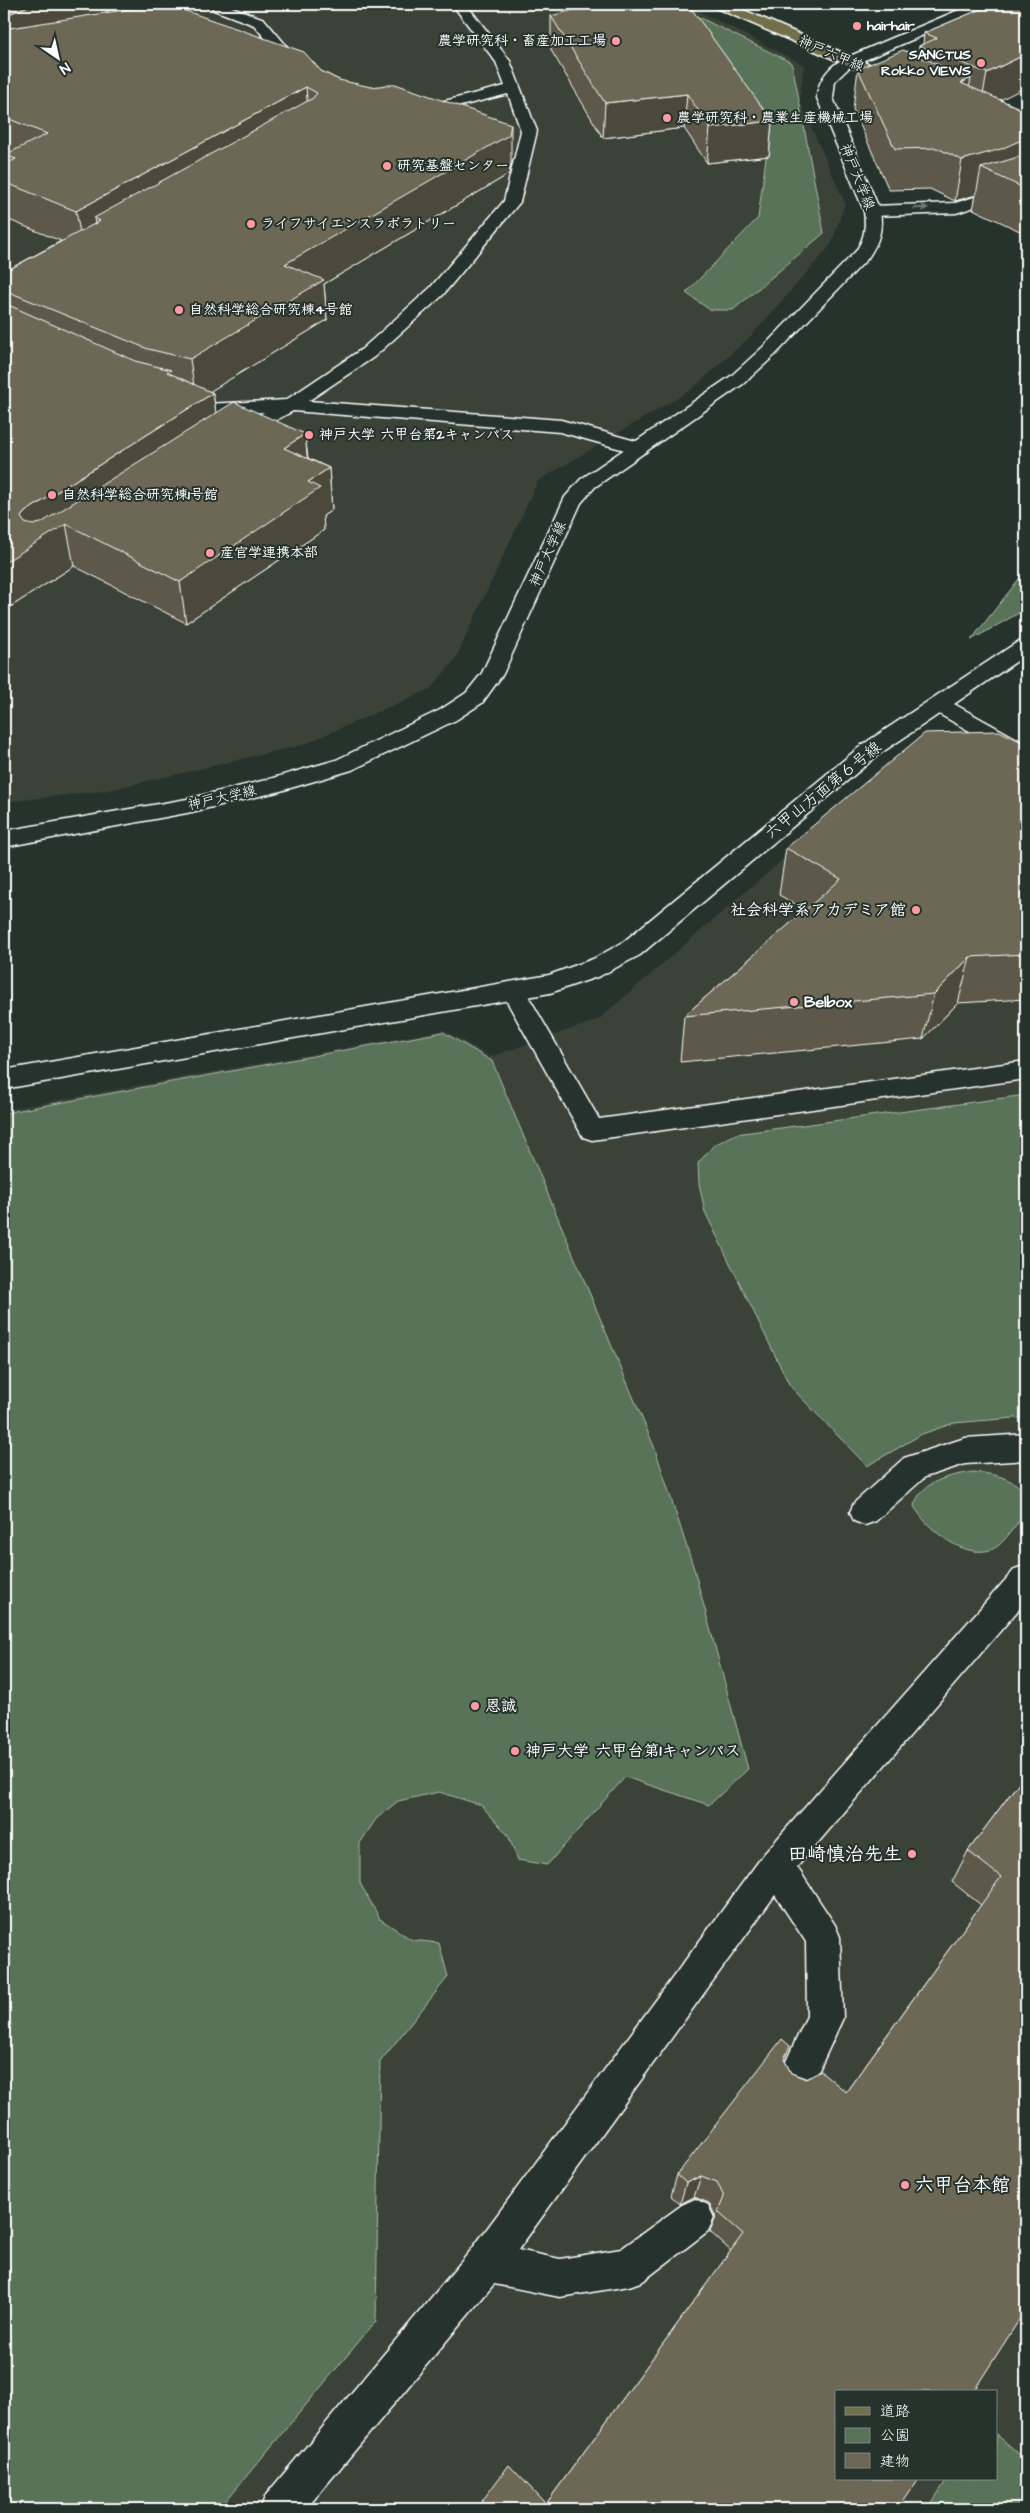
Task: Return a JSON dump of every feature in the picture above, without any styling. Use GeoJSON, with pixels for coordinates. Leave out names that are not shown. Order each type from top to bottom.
{"type":"FeatureCollection","features":[{"type":"Feature","properties":{"kind":"main road","name":"神戸六甲線"},"geometry":{"type":"LineString","coordinates":[[719,4],[848,62],[909,86]]}},
{"type":"Feature","properties":{"kind":"street"},"geometry":{"type":"LineString","coordinates":[[220,444],[290,405],[368,352],[436,292],[512,202],[528,131],[503,61],[459,4]]}},
{"type":"Feature","properties":{"kind":"street","name":"神戸大学線"},"geometry":{"type":"LineString","coordinates":[[4,839],[187,806],[269,787],[344,765],[448,716],[474,698],[492,674],[572,501],[588,483],[737,380],[799,321],[862,254],[872,238],[874,226],[872,211],[825,98],[824,87],[832,74],[848,62],[984,4]]}},
{"type":"Feature","properties":{"kind":"street"},"geometry":{"type":"LineString","coordinates":[[219,7],[259,22],[310,82]]}},
{"type":"Feature","properties":{"kind":"street"},"geometry":{"type":"LineString","coordinates":[[401,114],[513,88]]}},
{"type":"Feature","properties":{"kind":"street"},"geometry":{"type":"LineString","coordinates":[[872,211],[956,208],[1000,194],[1026,181]]}},
{"type":"Feature","properties":{"kind":"street"},"geometry":{"type":"LineString","coordinates":[[164,400],[206,410],[290,405],[561,426],[640,448]]}},
{"type":"Feature","properties":{"kind":"street","name":"六甲山方面第６号線"},"geometry":{"type":"LineString","coordinates":[[513,990],[550,984],[589,972],[610,963],[631,949],[870,750],[1026,646]]}},
{"type":"Feature","properties":{"kind":"street"},"geometry":{"type":"LineString","coordinates":[[938,704],[1026,753]]}},
{"type":"Feature","properties":{"kind":"street"},"geometry":{"type":"LineString","coordinates":[[4,1080],[513,990],[592,1130],[1026,1070]]}},
{"type":"Feature","properties":{"kind":"street"},"geometry":{"type":"LineString","coordinates":[[865,1512],[915,1467],[965,1451],[1026,1447]]}},
{"type":"Feature","properties":{"kind":"street"},"geometry":{"type":"LineString","coordinates":[[280,2509],[486,2263],[776,1866],[1026,1579]]}},
{"type":"Feature","properties":{"kind":"street"},"geometry":{"type":"LineString","coordinates":[[776,1866],[823,1937],[826,2018],[794,2083]]}},
{"type":"Feature","properties":{"kind":"street"},"geometry":{"type":"LineString","coordinates":[[486,2263],[560,2278],[629,2266],[695,2218]]}},
{"type":"Feature","properties":{"kind":"shaded area","name":"神戸大学 六甲台第2キャンパス"},"geometry":{"type":"Polygon","coordinates":[[[4,4],[685,4],[804,65],[799,100],[845,203],[831,245],[751,336],[692,389],[538,481],[455,660],[430,689],[302,745],[109,790],[4,802],[4,4]]]}},
{"type":"Feature","properties":{"kind":"shaded area","name":"神戸大学 六甲台第1キャンパス"},"geometry":{"type":"Polygon","coordinates":[[[903,755],[1026,783],[1026,2509],[4,2509],[4,1110],[444,1030],[490,1057],[598,1020],[903,755]]]}},
{"type":"Feature","properties":{"kind":"green space"},"geometry":{"type":"Polygon","coordinates":[[[672,4],[792,63],[824,233],[733,310],[710,310],[686,293],[758,218],[767,150],[672,4]]]}},
{"type":"Feature","properties":{"kind":"green space"},"geometry":{"type":"Polygon","coordinates":[[[1026,570],[1026,609],[971,640],[1026,570]]]}},
{"type":"Feature","properties":{"kind":"green space"},"geometry":{"type":"Polygon","coordinates":[[[443,1032],[492,1061],[655,1449],[694,1569],[748,1769],[709,1805],[625,1777],[547,1865],[518,1860],[508,1835],[481,1805],[439,1792],[398,1801],[376,1819],[360,1843],[360,1883],[380,1919],[412,1940],[439,1943],[448,1977],[380,2062],[376,2321],[219,2509],[4,2509],[4,1113],[443,1032]]]}},
{"type":"Feature","properties":{"kind":"green space"},"geometry":{"type":"Polygon","coordinates":[[[1026,1095],[1026,1417],[954,1423],[922,1434],[867,1466],[790,1386],[705,1212],[699,1184],[698,1163],[714,1145],[736,1134],[1026,1095]]]}},
{"type":"Feature","properties":{"kind":"green space"},"geometry":{"type":"Polygon","coordinates":[[[973,1472],[1002,1477],[1014,1483],[1026,1493],[1026,1505],[1022,1517],[1001,1544],[994,1549],[985,1551],[965,1549],[944,1538],[926,1523],[914,1506],[923,1490],[930,1485],[955,1475],[973,1472]]]}},
{"type":"Feature","properties":{"kind":"green space"},"geometry":{"type":"Polygon","coordinates":[[[998,2436],[1026,2460],[1026,2509],[928,2509],[946,2480],[998,2480],[998,2436]]]}},
{"type":"Feature","properties":{"kind":"building"},"geometry":{"type":"Polygon","coordinates":[[[4,4],[33,4],[4,16],[4,4]]]}},
{"type":"Feature","properties":{"kind":"building"},"geometry":{"type":"Polygon","coordinates":[[[166,4],[304,52],[321,71],[339,80],[371,87],[395,84],[511,124],[509,135],[285,264],[324,280],[190,359],[148,349],[4,290],[4,272],[100,221],[94,218],[313,98],[317,93],[306,87],[76,211],[4,182],[4,165],[16,159],[5,155],[47,134],[4,117],[4,29],[166,4]]]}},
{"type":"Feature","properties":{"kind":"building"},"geometry":{"type":"Polygon","coordinates":[[[595,4],[688,4],[772,121],[710,128],[687,94],[605,103],[551,16],[595,4]]]}},
{"type":"Feature","properties":{"kind":"building"},"geometry":{"type":"Polygon","coordinates":[[[993,4],[1026,4],[1026,54],[987,73],[919,46],[937,38],[924,33],[993,4]]]}},
{"type":"Feature","properties":{"kind":"building"},"geometry":{"type":"Polygon","coordinates":[[[903,50],[971,78],[961,83],[1026,111],[1026,138],[1001,149],[962,160],[937,148],[895,149],[858,69],[903,50]]]}},
{"type":"Feature","properties":{"kind":"building"},"geometry":{"type":"Polygon","coordinates":[[[1026,152],[1026,189],[981,168],[1015,158],[1026,152]]]}},
{"type":"Feature","properties":{"kind":"building"},"geometry":{"type":"Polygon","coordinates":[[[4,303],[135,361],[171,370],[167,372],[213,393],[25,512],[21,517],[25,523],[33,525],[41,523],[234,402],[305,434],[284,448],[329,468],[308,482],[320,488],[180,582],[66,524],[4,563],[4,303]]]}},
{"type":"Feature","properties":{"kind":"building","name":"社会科学系アカデミア館"},"geometry":{"type":"Polygon","coordinates":[[[999,731],[1026,744],[1026,954],[970,957],[934,994],[684,1016],[841,879],[786,848],[925,733],[999,731]]]}},
{"type":"Feature","properties":{"kind":"building","name":"六甲台本館"},"geometry":{"type":"Polygon","coordinates":[[[1026,1773],[1026,2309],[974,2390],[835,2390],[835,2480],[917,2480],[898,2509],[476,2509],[509,2465],[546,2504],[743,2234],[718,2212],[724,2197],[717,2182],[701,2176],[686,2183],[677,2175],[782,2039],[790,2046],[784,2059],[791,2073],[806,2079],[821,2071],[846,2092],[1001,1877],[968,1851],[1026,1773]]]}},
{"type":"Feature","properties":{"kind":"place","name":"hairhair"},"geometry":{"type":"Point","coordinates":[857,26]}},
{"type":"Feature","properties":{"kind":"place","name":"農学研究科・畜産加工工場"},"geometry":{"type":"Point","coordinates":[616,41]}},
{"type":"Feature","properties":{"kind":"place","name":"SANCTUS Rokko VIEWS"},"geometry":{"type":"Point","coordinates":[981,63]}},
{"type":"Feature","properties":{"kind":"place","name":"農学研究科・農業生産機械工場"},"geometry":{"type":"Point","coordinates":[667,118]}},
{"type":"Feature","properties":{"kind":"place","name":"研究基盤センター"},"geometry":{"type":"Point","coordinates":[387,166]}},
{"type":"Feature","properties":{"kind":"place","name":"ライフサイエンスラボラトリー"},"geometry":{"type":"Point","coordinates":[251,224]}},
{"type":"Feature","properties":{"kind":"place","name":"自然科学総合研究棟4号館"},"geometry":{"type":"Point","coordinates":[179,310]}},
{"type":"Feature","properties":{"kind":"place","name":"神戸大学 六甲台第2キャンパス"},"geometry":{"type":"Point","coordinates":[309,435]}},
{"type":"Feature","properties":{"kind":"place","name":"自然科学総合研究棟1号館"},"geometry":{"type":"Point","coordinates":[52,495]}},
{"type":"Feature","properties":{"kind":"place","name":"産官学連携本部"},"geometry":{"type":"Point","coordinates":[210,553]}},
{"type":"Feature","properties":{"kind":"place","name":"社会科学系アカデミア館"},"geometry":{"type":"Point","coordinates":[916,910]}},
{"type":"Feature","properties":{"kind":"place","name":"Belbox"},"geometry":{"type":"Point","coordinates":[794,1002]}},
{"type":"Feature","properties":{"kind":"place","name":"恩誠"},"geometry":{"type":"Point","coordinates":[475,1706]}},
{"type":"Feature","properties":{"kind":"place","name":"神戸大学 六甲台第1キャンパス"},"geometry":{"type":"Point","coordinates":[515,1751]}},
{"type":"Feature","properties":{"kind":"place","name":"田崎慎治先生"},"geometry":{"type":"Point","coordinates":[912,1854]}},
{"type":"Feature","properties":{"kind":"place","name":"六甲台本館"},"geometry":{"type":"Point","coordinates":[905,2185]}}]}
